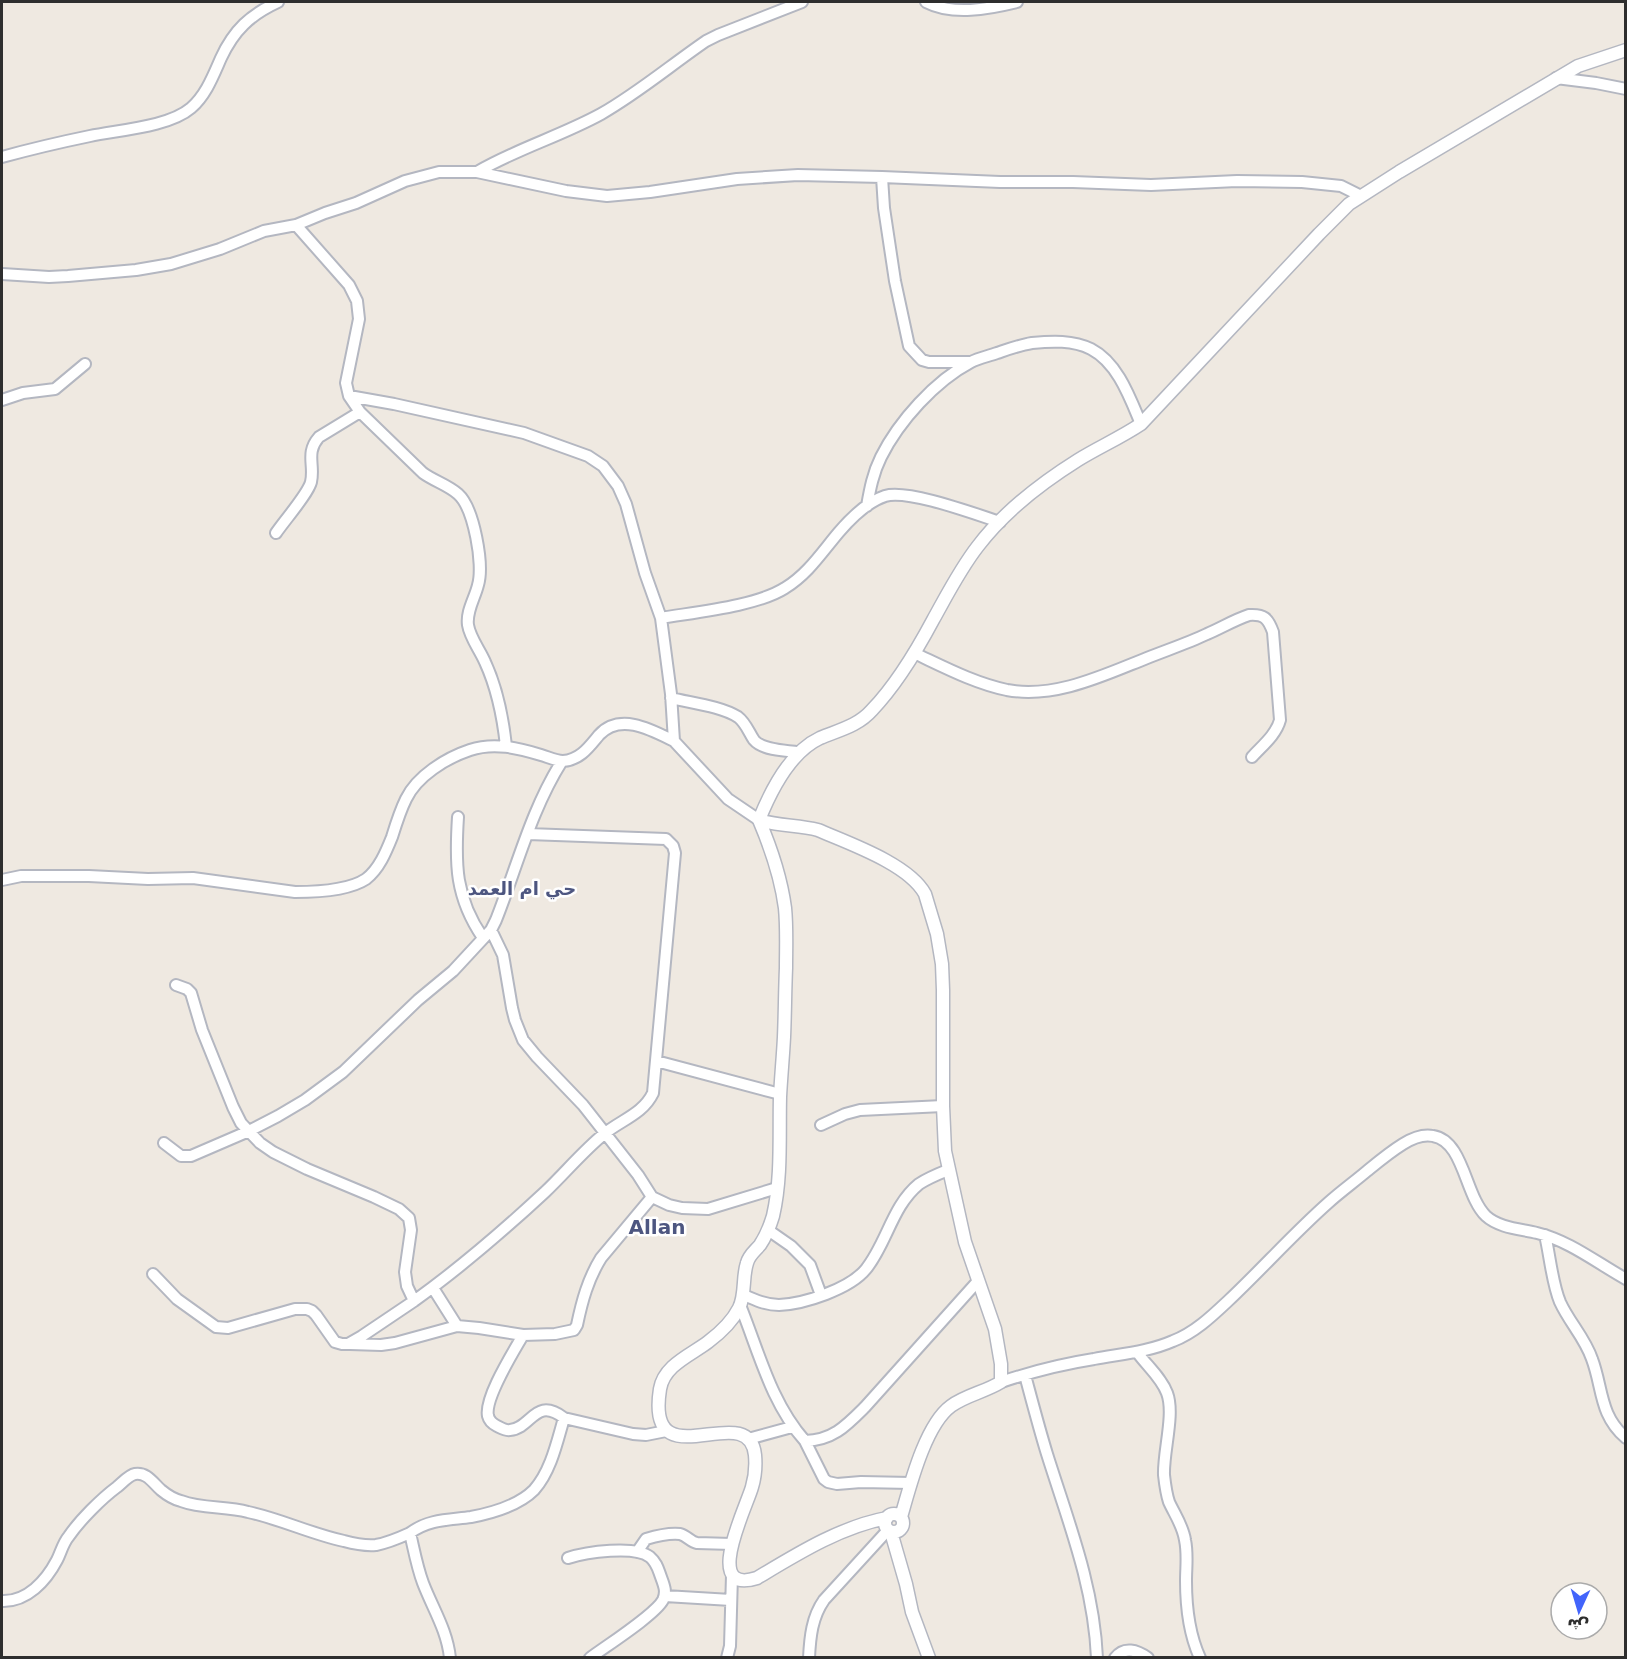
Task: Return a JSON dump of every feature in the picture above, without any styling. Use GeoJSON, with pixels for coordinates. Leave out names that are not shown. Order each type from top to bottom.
{"type":"FeatureCollection","features":[{"type":"Feature","properties":{"kind":"street"},"geometry":{"type":"LineString","coordinates":[[2,157],[90,136],[150,125],[189,110],[199,100],[241,26],[258,12],[278,2]]}},
{"type":"Feature","properties":{"kind":"street"},"geometry":{"type":"LineString","coordinates":[[477,172],[506,157],[569,131],[603,113],[706,41],[802,2]]}},
{"type":"Feature","properties":{"kind":"street"},"geometry":{"type":"LineString","coordinates":[[926,2],[934,6],[955,9],[1017,2]]}},
{"type":"Feature","properties":{"kind":"street"},"geometry":{"type":"LineString","coordinates":[[740,1658],[727,1657],[730,1646],[732,1575],[729,1567],[732,1544],[754,1478],[753,1446],[742,1435],[733,1433],[683,1436],[673,1435],[666,1431],[660,1415],[660,1390],[664,1378],[673,1367],[708,1342],[735,1316],[742,1300],[745,1272],[750,1255],[768,1230],[773,1214],[777,1188],[787,925],[777,872],[759,820],[764,808],[798,752],[811,743],[857,723],[866,717],[884,696],[914,653],[964,565],[1000,522],[1030,495],[1072,464],[1141,424],[1343,210],[1361,196],[1556,78],[1588,62],[1626,50]]}},
{"type":"Feature","properties":{"kind":"street"},"geometry":{"type":"LineString","coordinates":[[1556,78],[1626,89]]}},
{"type":"Feature","properties":{"kind":"street"},"geometry":{"type":"LineString","coordinates":[[2,274],[68,276],[171,264],[202,255],[264,231],[296,225],[416,177],[439,172],[477,172],[566,192],[607,196],[755,177],[798,175],[1150,185],[1237,181],[1302,182],[1341,186],[1361,196]]}},
{"type":"Feature","properties":{"kind":"street"},"geometry":{"type":"LineString","coordinates":[[882,177],[895,281],[909,346],[922,360],[929,362],[972,362]]}},
{"type":"Feature","properties":{"kind":"street"},"geometry":{"type":"LineString","coordinates":[[296,225],[349,285],[357,301],[359,319],[346,383],[349,396],[360,412],[423,473],[457,493],[467,506],[479,547],[481,567],[479,584],[468,616],[468,625],[495,689],[506,746]]}},
{"type":"Feature","properties":{"kind":"street"},"geometry":{"type":"LineString","coordinates":[[867,506],[880,458],[910,414],[942,382],[972,362],[1020,345],[1069,342],[1090,349],[1099,355],[1119,377],[1141,424]]}},
{"type":"Feature","properties":{"kind":"street"},"geometry":{"type":"LineString","coordinates":[[2,400],[23,393],[55,388],[85,364]]}},
{"type":"Feature","properties":{"kind":"street"},"geometry":{"type":"LineString","coordinates":[[349,396],[524,433],[596,460],[603,466],[626,504],[645,573],[662,618],[674,741]]}},
{"type":"Feature","properties":{"kind":"street"},"geometry":{"type":"LineString","coordinates":[[276,533],[311,483],[311,448],[315,442],[319,437],[360,412]]}},
{"type":"Feature","properties":{"kind":"street"},"geometry":{"type":"LineString","coordinates":[[662,618],[737,604],[779,592],[798,579],[846,524],[883,496],[910,495],[1000,522]]}},
{"type":"Feature","properties":{"kind":"street"},"geometry":{"type":"LineString","coordinates":[[914,653],[982,684],[1008,690],[1041,691],[1062,688],[1110,673],[1249,615],[1262,616],[1270,623],[1273,632],[1280,720],[1274,733],[1252,757]]}},
{"type":"Feature","properties":{"kind":"street"},"geometry":{"type":"LineString","coordinates":[[671,698],[723,710],[738,717],[754,740],[762,746],[798,752]]}},
{"type":"Feature","properties":{"kind":"street"},"geometry":{"type":"LineString","coordinates":[[2,880],[21,876],[193,878],[309,892],[353,885],[365,879],[375,870],[389,844],[407,798],[421,780],[446,761],[468,750],[484,746],[506,746],[562,761],[580,755],[608,728],[630,724],[642,726],[674,741],[728,800],[759,820],[807,827],[844,841],[890,863],[920,886],[930,908],[942,964],[944,1141],[948,1170],[964,1242],[995,1329],[1001,1364],[1001,1382]]}},
{"type":"Feature","properties":{"kind":"street"},"geometry":{"type":"LineString","coordinates":[[164,1143],[181,1156],[191,1156],[249,1131],[305,1100],[343,1072],[453,970],[487,934],[500,909],[547,786],[562,761]]}},
{"type":"Feature","properties":{"kind":"street"},"geometry":{"type":"LineString","coordinates":[[458,817],[456,848],[458,878],[465,903],[474,925],[487,934],[503,955],[514,1020],[524,1040],[583,1105],[638,1174],[652,1197],[669,1205],[698,1209],[718,1206],[777,1188]]}},
{"type":"Feature","properties":{"kind":"street"},"geometry":{"type":"LineString","coordinates":[[348,1344],[459,1269],[547,1190],[605,1133],[642,1108],[650,1100],[655,1086],[672,898],[675,853],[673,846],[666,839],[656,838],[528,834]]}},
{"type":"Feature","properties":{"kind":"street"},"geometry":{"type":"LineString","coordinates":[[177,986],[191,993],[202,1030],[237,1117],[260,1143],[307,1169],[374,1197],[405,1214],[410,1221],[411,1230],[406,1279],[409,1293],[414,1301]]}},
{"type":"Feature","properties":{"kind":"street"},"geometry":{"type":"LineString","coordinates":[[656,1061],[780,1094]]}},
{"type":"Feature","properties":{"kind":"street"},"geometry":{"type":"LineString","coordinates":[[821,1125],[860,1110],[943,1106]]}},
{"type":"Feature","properties":{"kind":"street"},"geometry":{"type":"LineString","coordinates":[[809,1658],[812,1627],[818,1609],[894,1525],[923,1450],[944,1412],[961,1400],[1001,1382],[1092,1359],[1137,1352],[1175,1341],[1200,1325],[1229,1300],[1328,1203],[1404,1143],[1417,1137],[1431,1135],[1446,1142],[1458,1158],[1486,1216],[1505,1226],[1545,1235],[1562,1242],[1626,1279]]}},
{"type":"Feature","properties":{"kind":"street"},"geometry":{"type":"LineString","coordinates":[[742,1300],[778,1305],[798,1302],[821,1295],[860,1276],[873,1259],[894,1216],[910,1192],[920,1183],[948,1170]]}},
{"type":"Feature","properties":{"kind":"street"},"geometry":{"type":"LineString","coordinates":[[153,1274],[183,1304],[216,1327],[228,1328],[295,1310],[307,1309],[316,1315],[335,1342],[342,1344],[395,1343],[457,1326],[523,1335],[555,1334],[574,1330],[586,1286],[594,1269],[652,1197]]}},
{"type":"Feature","properties":{"kind":"street"},"geometry":{"type":"LineString","coordinates":[[768,1230],[791,1246],[810,1265],[821,1295]]}},
{"type":"Feature","properties":{"kind":"street"},"geometry":{"type":"LineString","coordinates":[[1545,1235],[1559,1300],[1586,1344],[1608,1417],[1626,1438]]}},
{"type":"Feature","properties":{"kind":"street"},"geometry":{"type":"LineString","coordinates":[[805,1442],[823,1439],[837,1433],[847,1425],[978,1281]]}},
{"type":"Feature","properties":{"kind":"street"},"geometry":{"type":"LineString","coordinates":[[433,1288],[457,1326]]}},
{"type":"Feature","properties":{"kind":"street"},"geometry":{"type":"LineString","coordinates":[[742,1300],[772,1390],[792,1427],[805,1442],[824,1479],[837,1484],[861,1482],[911,1484]]}},
{"type":"Feature","properties":{"kind":"street"},"geometry":{"type":"LineString","coordinates":[[523,1335],[493,1390],[487,1414],[497,1426],[510,1430],[522,1425],[532,1415],[551,1411],[564,1418],[633,1434],[646,1436],[666,1431]]}},
{"type":"Feature","properties":{"kind":"street"},"geometry":{"type":"LineString","coordinates":[[1137,1352],[1162,1384],[1168,1398],[1169,1422],[1164,1472],[1165,1486],[1186,1541],[1188,1614],[1192,1637],[1200,1658]]}},
{"type":"Feature","properties":{"kind":"street"},"geometry":{"type":"LineString","coordinates":[[1025,1375],[1090,1595],[1097,1658]]}},
{"type":"Feature","properties":{"kind":"street"},"geometry":{"type":"LineString","coordinates":[[2,1601],[10,1601],[32,1592],[42,1583],[58,1559],[68,1536],[104,1498],[130,1476],[136,1474],[148,1477],[163,1491],[180,1501],[254,1513],[331,1538],[370,1545],[384,1543],[438,1520],[495,1511],[516,1502],[533,1491],[550,1462],[564,1418]]}},
{"type":"Feature","properties":{"kind":"street"},"geometry":{"type":"LineString","coordinates":[[748,1439],[792,1427]]}},
{"type":"Feature","properties":{"kind":"street"},"geometry":{"type":"LineString","coordinates":[[732,1575],[739,1581],[747,1582],[853,1527],[861,1524],[894,1525]]}},
{"type":"Feature","properties":{"kind":"street"},"geometry":{"type":"LineString","coordinates":[[894,1525],[916,1626],[929,1658]]}},
{"type":"Feature","properties":{"kind":"street"},"geometry":{"type":"LineString","coordinates":[[410,1533],[420,1575],[448,1640],[450,1658]]}},
{"type":"Feature","properties":{"kind":"street"},"geometry":{"type":"LineString","coordinates":[[637,1552],[648,1538],[678,1534],[698,1543],[732,1544]]}},
{"type":"Feature","properties":{"kind":"street"},"geometry":{"type":"LineString","coordinates":[[568,1558],[595,1552],[644,1554],[657,1564],[664,1586],[665,1596],[657,1608],[590,1658]]}},
{"type":"Feature","properties":{"kind":"street"},"geometry":{"type":"LineString","coordinates":[[665,1596],[731,1600]]}},
{"type":"Feature","properties":{"kind":"street"},"geometry":{"type":"LineString","coordinates":[[1115,1658],[1121,1651],[1126,1650],[1136,1651],[1148,1658]]}},
{"type":"Feature","properties":{"kind":"district","name":"حي ام العمد"},"geometry":{"type":"Point","coordinates":[522,888]}},
{"type":"Feature","properties":{"kind":"district","name":"Allan"},"geometry":{"type":"Point","coordinates":[657,1227]}}]}
